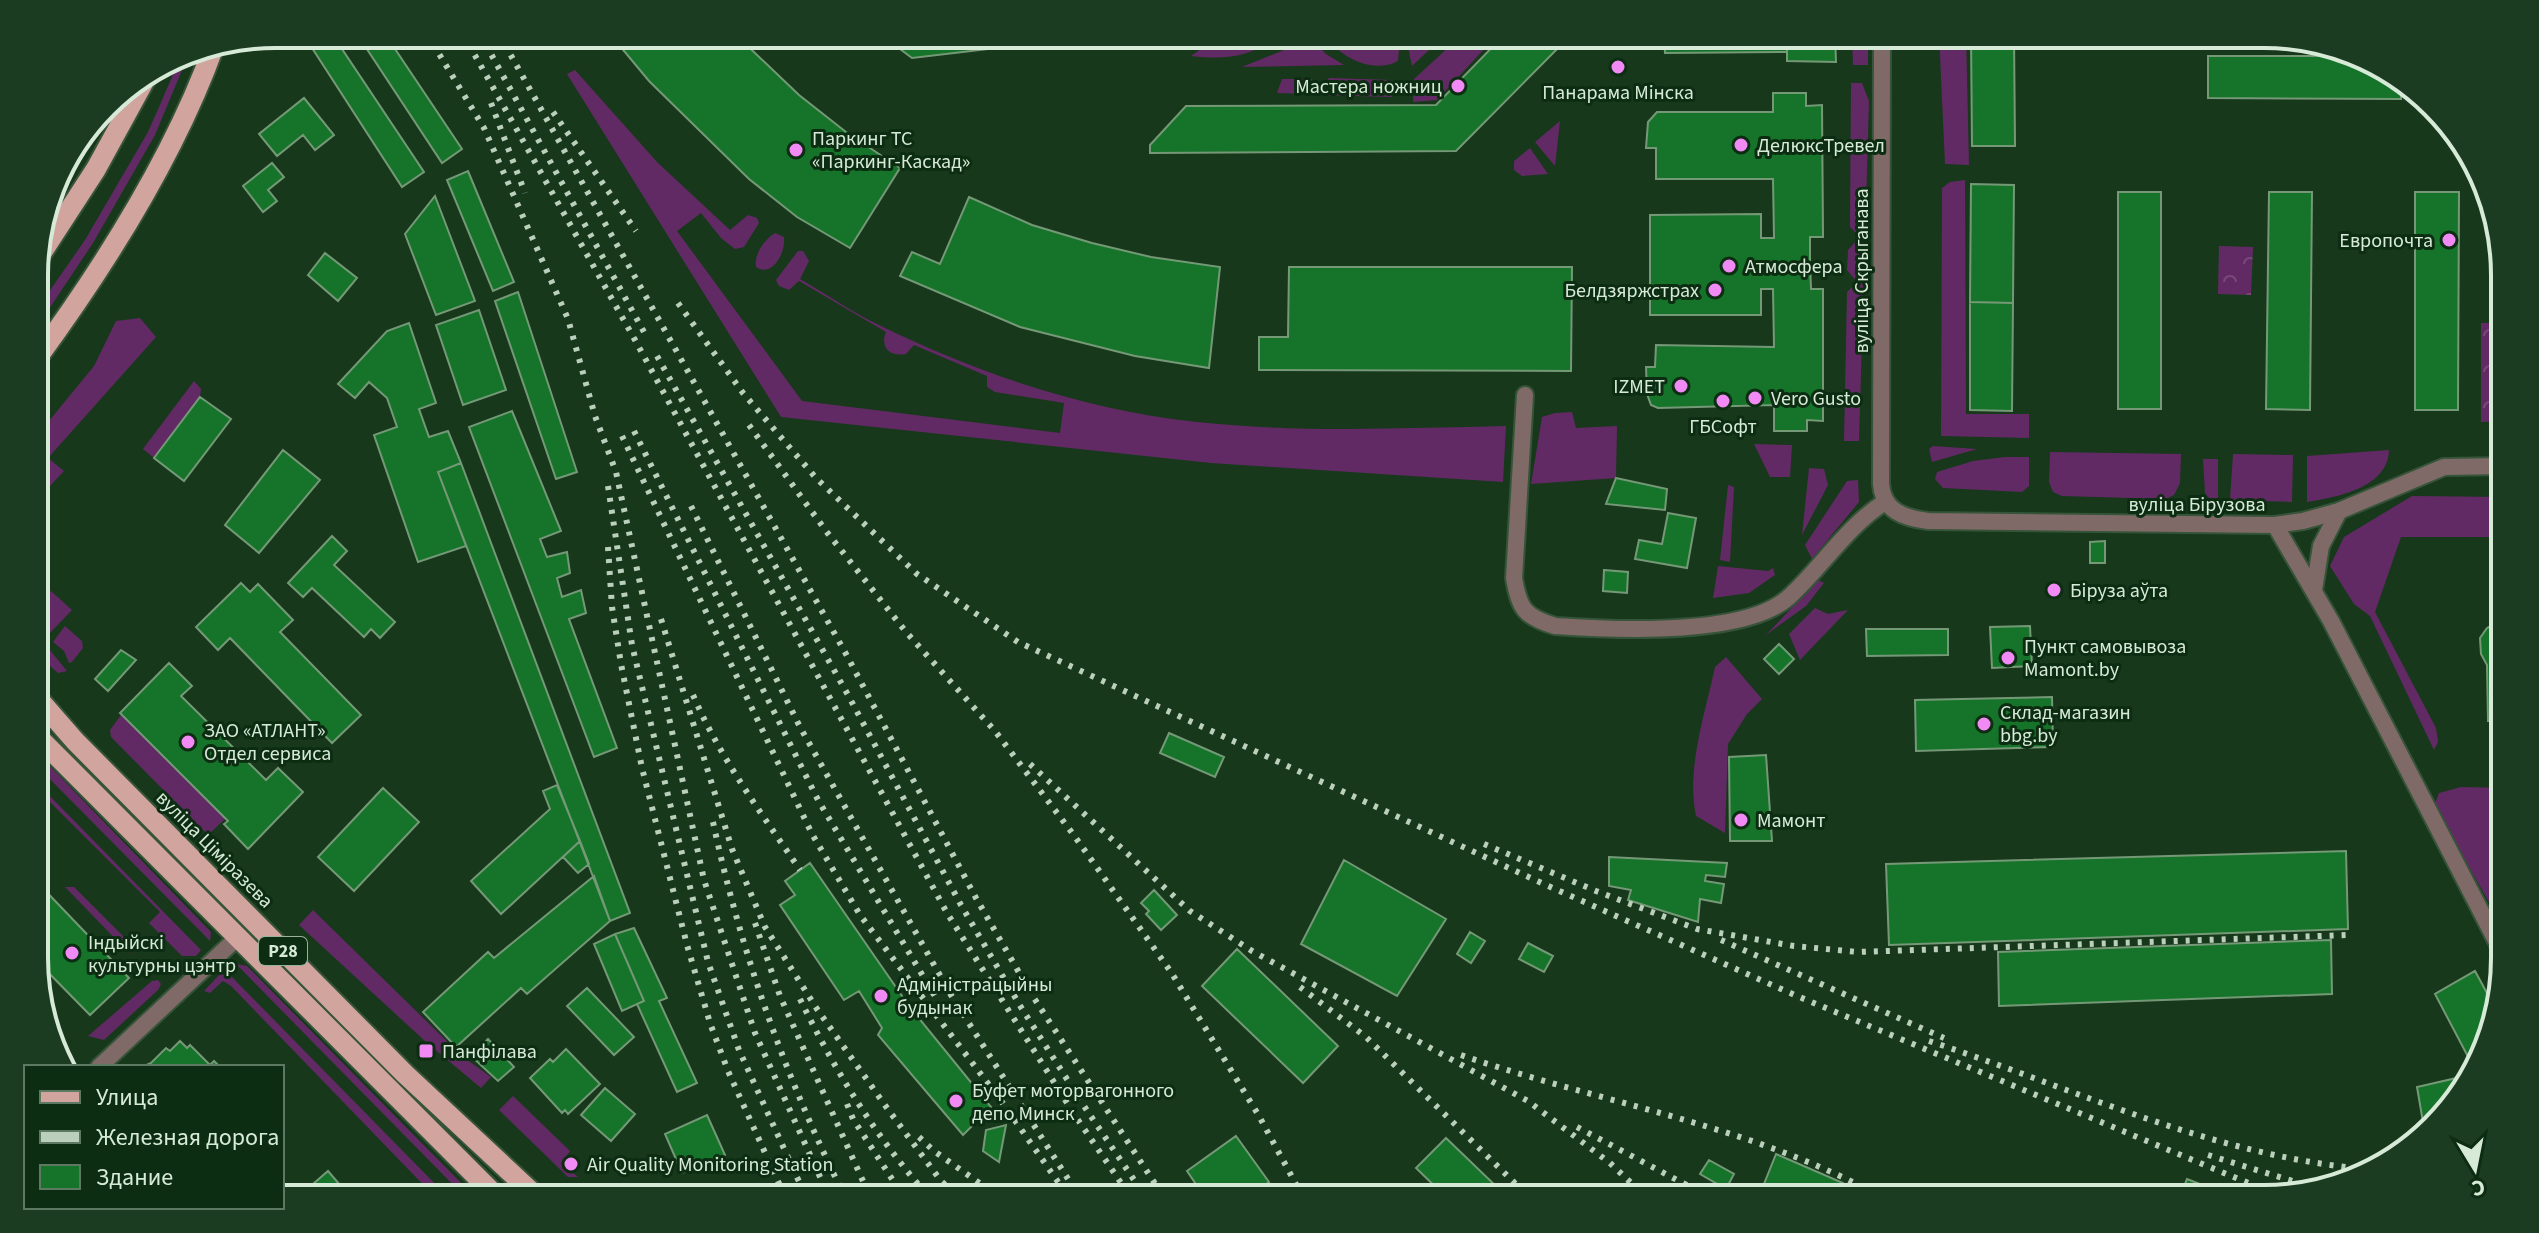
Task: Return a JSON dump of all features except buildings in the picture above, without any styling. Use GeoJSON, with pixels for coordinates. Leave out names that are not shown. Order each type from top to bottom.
{"type":"FeatureCollection","features":[{"type":"Feature","properties":{"kind":"main road"},"geometry":{"type":"LineString","coordinates":[[48,342],[103,263],[147,188],[210,58]]}},
{"type":"Feature","properties":{"kind":"main road"},"geometry":{"type":"LineString","coordinates":[[52,238],[89,181],[136,96]]}},
{"type":"Feature","properties":{"kind":"main road","name":"вуліца Ціміразева"},"geometry":{"type":"LineString","coordinates":[[48,710],[75,741],[383,1052],[524,1185]]}},
{"type":"Feature","properties":{"kind":"main road","name":"Р28"},"geometry":{"type":"LineString","coordinates":[[48,747],[485,1185]]}},
{"type":"Feature","properties":{"kind":"street","name":"вуліца Скрыганава"},"geometry":{"type":"LineString","coordinates":[[1882,48],[1880,471],[1885,502]]}},
{"type":"Feature","properties":{"kind":"street"},"geometry":{"type":"LineString","coordinates":[[1525,395],[1514,578],[1518,600],[1525,612],[1537,621],[1555,626],[1696,627],[1748,618],[1771,610],[1787,599],[1858,522],[1885,502]]}},
{"type":"Feature","properties":{"kind":"street","name":"вуліца Бірузова"},"geometry":{"type":"LineString","coordinates":[[1885,502],[1901,515],[1928,521],[2275,525],[2339,511],[2444,467],[2491,466]]}},
{"type":"Feature","properties":{"kind":"street"},"geometry":{"type":"LineString","coordinates":[[2314,590],[2321,546],[2339,511]]}},
{"type":"Feature","properties":{"kind":"street"},"geometry":{"type":"LineString","coordinates":[[2275,525],[2314,590],[2491,931]]}},
{"type":"Feature","properties":{"kind":"street"},"geometry":{"type":"LineString","coordinates":[[101,1065],[238,937]]}},
{"type":"Feature","properties":{"kind":"green space"},"geometry":{"type":"Polygon","coordinates":[[[1202,48],[1260,48],[1231,57],[1191,56],[1202,48]]]}},
{"type":"Feature","properties":{"kind":"green space"},"geometry":{"type":"Polygon","coordinates":[[[1289,48],[1320,48],[1344,65],[1242,67],[1289,48]]]}},
{"type":"Feature","properties":{"kind":"green space"},"geometry":{"type":"Polygon","coordinates":[[[1398,48],[1398,61],[1388,65],[1367,64],[1338,49],[1398,48]]]}},
{"type":"Feature","properties":{"kind":"green space"},"geometry":{"type":"Polygon","coordinates":[[[1408,48],[1431,48],[1412,66],[1408,48]]]}},
{"type":"Feature","properties":{"kind":"green space"},"geometry":{"type":"Polygon","coordinates":[[[1448,48],[1485,48],[1437,100],[1413,102],[1414,79],[1448,48]]]}},
{"type":"Feature","properties":{"kind":"green space"},"geometry":{"type":"Polygon","coordinates":[[[1852,48],[1868,48],[1868,65],[1853,65],[1852,48]]]}},
{"type":"Feature","properties":{"kind":"green space"},"geometry":{"type":"Polygon","coordinates":[[[1940,48],[1966,48],[1969,165],[1945,164],[1940,48]]]}},
{"type":"Feature","properties":{"kind":"green space"},"geometry":{"type":"Polygon","coordinates":[[[183,67],[155,135],[93,243],[48,310],[48,293],[85,240],[148,132],[174,72],[183,67]]]}},
{"type":"Feature","properties":{"kind":"green space"},"geometry":{"type":"Polygon","coordinates":[[[575,70],[657,162],[730,230],[748,215],[757,218],[759,223],[744,247],[735,249],[721,238],[701,213],[677,231],[802,401],[1060,433],[1064,403],[995,392],[987,387],[987,376],[914,345],[906,354],[887,350],[884,342],[886,332],[799,281],[789,290],[779,286],[776,280],[798,251],[803,251],[809,261],[800,279],[879,325],[994,374],[1114,409],[1197,422],[1274,428],[1506,426],[1503,482],[1211,463],[781,417],[567,74],[575,70]]]}},
{"type":"Feature","properties":{"kind":"green space"},"geometry":{"type":"Polygon","coordinates":[[[1329,78],[1392,80],[1392,97],[1318,95],[1329,78]]]}},
{"type":"Feature","properties":{"kind":"green space"},"geometry":{"type":"Polygon","coordinates":[[[1282,79],[1312,79],[1316,87],[1312,94],[1277,93],[1282,79]]]}},
{"type":"Feature","properties":{"kind":"green space"},"geometry":{"type":"Polygon","coordinates":[[[1851,83],[1862,83],[1869,101],[1859,441],[1844,441],[1847,292],[1857,282],[1847,270],[1848,250],[1860,237],[1850,227],[1851,83]]]}},
{"type":"Feature","properties":{"kind":"green space"},"geometry":{"type":"Polygon","coordinates":[[[1560,121],[1555,166],[1535,142],[1560,121]]]}},
{"type":"Feature","properties":{"kind":"green space"},"geometry":{"type":"Polygon","coordinates":[[[1530,148],[1548,174],[1522,176],[1514,170],[1514,161],[1530,148]]]}},
{"type":"Feature","properties":{"kind":"green space"},"geometry":{"type":"Polygon","coordinates":[[[1965,180],[1966,414],[2029,414],[2029,438],[1941,436],[1942,188],[1950,182],[1965,180]]]}},
{"type":"Feature","properties":{"kind":"green space"},"geometry":{"type":"Polygon","coordinates":[[[775,233],[784,237],[780,256],[772,267],[762,270],[756,267],[757,257],[767,239],[775,233]]]}},
{"type":"Feature","properties":{"kind":"green space"},"geometry":{"type":"Polygon","coordinates":[[[2219,246],[2253,247],[2251,295],[2218,294],[2219,246]]]}},
{"type":"Feature","properties":{"kind":"green space"},"geometry":{"type":"Polygon","coordinates":[[[140,318],[156,337],[48,458],[48,422],[94,366],[116,321],[140,318]]]}},
{"type":"Feature","properties":{"kind":"green space"},"geometry":{"type":"Polygon","coordinates":[[[2481,323],[2491,323],[2491,422],[2481,422],[2481,323]]]}},
{"type":"Feature","properties":{"kind":"green space"},"geometry":{"type":"Polygon","coordinates":[[[194,381],[201,389],[200,397],[154,458],[143,449],[194,381]]]}},
{"type":"Feature","properties":{"kind":"green space"},"geometry":{"type":"Polygon","coordinates":[[[1572,412],[1576,428],[1617,426],[1616,478],[1531,484],[1542,417],[1572,412]]]}},
{"type":"Feature","properties":{"kind":"green space"},"geometry":{"type":"Polygon","coordinates":[[[1754,444],[1792,445],[1790,477],[1770,477],[1754,444]]]}},
{"type":"Feature","properties":{"kind":"green space"},"geometry":{"type":"Polygon","coordinates":[[[1933,446],[1977,449],[1932,462],[1929,449],[1933,446]]]}},
{"type":"Feature","properties":{"kind":"green space"},"geometry":{"type":"Polygon","coordinates":[[[2389,450],[2386,463],[2371,482],[2346,493],[2307,502],[2307,456],[2389,450]]]}},
{"type":"Feature","properties":{"kind":"green space"},"geometry":{"type":"Polygon","coordinates":[[[2050,452],[2181,454],[2180,483],[2174,495],[2166,499],[2062,496],[2053,492],[2049,482],[2050,452]]]}},
{"type":"Feature","properties":{"kind":"green space"},"geometry":{"type":"Polygon","coordinates":[[[2233,454],[2293,455],[2292,502],[2230,500],[2233,454]]]}},
{"type":"Feature","properties":{"kind":"green space"},"geometry":{"type":"Polygon","coordinates":[[[2029,457],[2029,486],[2022,492],[1943,488],[1935,479],[1937,472],[1973,461],[2029,457]]]}},
{"type":"Feature","properties":{"kind":"green space"},"geometry":{"type":"Polygon","coordinates":[[[48,458],[64,471],[50,486],[48,484],[48,458]]]}},
{"type":"Feature","properties":{"kind":"green space"},"geometry":{"type":"Polygon","coordinates":[[[2203,459],[2218,459],[2218,498],[2209,498],[2205,493],[2203,459]]]}},
{"type":"Feature","properties":{"kind":"green space"},"geometry":{"type":"Polygon","coordinates":[[[1809,468],[1824,469],[1828,485],[1802,535],[1809,468]]]}},
{"type":"Feature","properties":{"kind":"green space"},"geometry":{"type":"Polygon","coordinates":[[[1858,480],[1859,502],[1812,559],[1805,545],[1847,481],[1858,480]]]}},
{"type":"Feature","properties":{"kind":"green space"},"geometry":{"type":"Polygon","coordinates":[[[1728,485],[1734,487],[1730,562],[1720,560],[1728,485]]]}},
{"type":"Feature","properties":{"kind":"green space"},"geometry":{"type":"Polygon","coordinates":[[[2412,496],[2491,497],[2491,537],[2401,537],[2375,612],[2436,728],[2438,742],[2434,750],[2370,616],[2354,604],[2330,566],[2344,537],[2412,496]]]}},
{"type":"Feature","properties":{"kind":"green space"},"geometry":{"type":"Polygon","coordinates":[[[1718,566],[1768,571],[1773,568],[1775,575],[1749,593],[1713,598],[1718,566]]]}},
{"type":"Feature","properties":{"kind":"green space"},"geometry":{"type":"Polygon","coordinates":[[[1818,580],[1824,583],[1806,606],[1766,635],[1818,580]]]}},
{"type":"Feature","properties":{"kind":"green space"},"geometry":{"type":"Polygon","coordinates":[[[51,591],[72,610],[49,634],[48,633],[48,594],[51,591]]]}},
{"type":"Feature","properties":{"kind":"green space"},"geometry":{"type":"Polygon","coordinates":[[[1815,608],[1828,614],[1848,610],[1800,660],[1789,634],[1815,608]]]}},
{"type":"Feature","properties":{"kind":"green space"},"geometry":{"type":"Polygon","coordinates":[[[65,626],[82,641],[83,648],[69,663],[64,651],[53,642],[65,626]]]}},
{"type":"Feature","properties":{"kind":"green space"},"geometry":{"type":"Polygon","coordinates":[[[48,648],[67,671],[58,673],[48,664],[48,648]]]}},
{"type":"Feature","properties":{"kind":"green space"},"geometry":{"type":"Polygon","coordinates":[[[1726,657],[1762,699],[1747,714],[1728,744],[1725,833],[1696,816],[1693,780],[1715,667],[1726,657]]]}},
{"type":"Feature","properties":{"kind":"green space"},"geometry":{"type":"Polygon","coordinates":[[[121,715],[226,818],[208,835],[111,737],[110,730],[121,715]]]}},
{"type":"Feature","properties":{"kind":"green space"},"geometry":{"type":"Polygon","coordinates":[[[48,764],[211,932],[210,941],[48,777],[48,764]]]}},
{"type":"Feature","properties":{"kind":"green space"},"geometry":{"type":"Polygon","coordinates":[[[2461,787],[2491,788],[2491,906],[2434,806],[2439,793],[2461,787]]]}},
{"type":"Feature","properties":{"kind":"green space"},"geometry":{"type":"Polygon","coordinates":[[[48,794],[201,950],[196,956],[182,956],[149,923],[160,912],[48,800],[48,794]]]}},
{"type":"Feature","properties":{"kind":"green space"},"geometry":{"type":"Polygon","coordinates":[[[65,887],[74,887],[129,942],[129,953],[65,887]]]}},
{"type":"Feature","properties":{"kind":"green space"},"geometry":{"type":"Polygon","coordinates":[[[313,910],[463,1057],[491,1077],[481,1088],[426,1042],[299,925],[313,910]]]}},
{"type":"Feature","properties":{"kind":"green space"},"geometry":{"type":"Polygon","coordinates":[[[236,964],[247,966],[463,1185],[453,1185],[236,964]]]}},
{"type":"Feature","properties":{"kind":"green space"},"geometry":{"type":"Polygon","coordinates":[[[227,972],[436,1185],[423,1185],[231,986],[223,981],[210,993],[204,991],[220,974],[227,972]]]}},
{"type":"Feature","properties":{"kind":"green space"},"geometry":{"type":"Polygon","coordinates":[[[158,980],[161,984],[158,990],[104,1040],[88,1036],[152,981],[158,980]]]}},
{"type":"Feature","properties":{"kind":"green space"},"geometry":{"type":"Polygon","coordinates":[[[513,1096],[570,1151],[561,1163],[578,1177],[568,1177],[499,1110],[513,1096]]]}},
{"type":"Feature","properties":{"kind":"railway"},"geometry":{"type":"LineString","coordinates":[[435,48],[484,128],[568,319],[595,416],[616,472],[704,880],[755,1033],[824,1185]]}},
{"type":"Feature","properties":{"kind":"railway"},"geometry":{"type":"LineString","coordinates":[[471,48],[635,340],[947,913],[1122,1185]]}},
{"type":"Feature","properties":{"kind":"railway"},"geometry":{"type":"LineString","coordinates":[[488,48],[644,332]]}},
{"type":"Feature","properties":{"kind":"railway"},"geometry":{"type":"LineString","coordinates":[[507,48],[846,654],[976,898],[1032,995],[1156,1185]]}},
{"type":"Feature","properties":{"kind":"railway"},"geometry":{"type":"LineString","coordinates":[[491,103],[525,193]]}},
{"type":"Feature","properties":{"kind":"railway"},"geometry":{"type":"LineString","coordinates":[[553,112],[636,231]]}},
{"type":"Feature","properties":{"kind":"railway"},"geometry":{"type":"LineString","coordinates":[[678,303],[743,393],[816,478],[917,574],[1018,642],[1546,885],[1797,996],[2253,1185]]}},
{"type":"Feature","properties":{"kind":"railway"},"geometry":{"type":"LineString","coordinates":[[657,356],[848,695],[961,905],[1019,1004],[1138,1185]]}},
{"type":"Feature","properties":{"kind":"railway"},"geometry":{"type":"LineString","coordinates":[[749,425],[826,531],[906,632],[995,731],[1073,834],[1171,972],[1259,1116],[1296,1185]]}},
{"type":"Feature","properties":{"kind":"railway"},"geometry":{"type":"LineString","coordinates":[[634,431],[818,800],[939,1003]]}},
{"type":"Feature","properties":{"kind":"railway"},"geometry":{"type":"LineString","coordinates":[[622,436],[812,834],[860,915],[1002,1102],[1060,1185]]}},
{"type":"Feature","properties":{"kind":"railway"},"geometry":{"type":"LineString","coordinates":[[608,486],[632,645],[708,962],[739,1050],[801,1185]]}},
{"type":"Feature","properties":{"kind":"railway"},"geometry":{"type":"LineString","coordinates":[[691,506],[800,727],[951,995],[1070,1182]]}},
{"type":"Feature","properties":{"kind":"railway"},"geometry":{"type":"LineString","coordinates":[[608,547],[612,607],[621,664],[642,768],[687,945],[728,1071],[780,1185]]}},
{"type":"Feature","properties":{"kind":"railway"},"geometry":{"type":"LineString","coordinates":[[661,619],[732,849],[765,927],[817,1009],[945,1185]]}},
{"type":"Feature","properties":{"kind":"railway"},"geometry":{"type":"LineString","coordinates":[[693,695],[729,763],[800,870]]}},
{"type":"Feature","properties":{"kind":"railway"},"geometry":{"type":"LineString","coordinates":[[1030,764],[1190,911],[1252,951],[1528,1101],[1610,1163],[1633,1185]]}},
{"type":"Feature","properties":{"kind":"railway"},"geometry":{"type":"LineString","coordinates":[[713,822],[737,919],[768,1015],[804,1108],[839,1185]]}},
{"type":"Feature","properties":{"kind":"railway"},"geometry":{"type":"LineString","coordinates":[[1484,844],[1697,929],[1794,946],[1858,952],[2349,935]]}},
{"type":"Feature","properties":{"kind":"railway"},"geometry":{"type":"LineString","coordinates":[[755,923],[780,996],[865,1185]]}},
{"type":"Feature","properties":{"kind":"railway"},"geometry":{"type":"LineString","coordinates":[[1721,940],[1944,1038]]}},
{"type":"Feature","properties":{"kind":"railway"},"geometry":{"type":"LineString","coordinates":[[1300,987],[1366,1037],[1517,1185]]}},
{"type":"Feature","properties":{"kind":"railway"},"geometry":{"type":"LineString","coordinates":[[800,999],[858,1104],[919,1185]]}},
{"type":"Feature","properties":{"kind":"railway"},"geometry":{"type":"LineString","coordinates":[[1929,1041],[2198,1135],[2309,1162],[2351,1167]]}},
{"type":"Feature","properties":{"kind":"railway"},"geometry":{"type":"LineString","coordinates":[[1461,1055],[1730,1134],[1783,1152],[1857,1185]]}},
{"type":"Feature","properties":{"kind":"railway"},"geometry":{"type":"LineString","coordinates":[[847,1104],[853,1119],[896,1185]]}},
{"type":"Feature","properties":{"kind":"railway"},"geometry":{"type":"LineString","coordinates":[[1577,1127],[1687,1185]]}},
{"type":"Feature","properties":{"kind":"railway"},"geometry":{"type":"LineString","coordinates":[[919,1137],[982,1185]]}},
{"type":"Feature","properties":{"kind":"railway"},"geometry":{"type":"LineString","coordinates":[[2208,1155],[2297,1182]]}},
{"type":"Feature","properties":{"kind":"place","name":"Панарама Мінска"},"geometry":{"type":"Point","coordinates":[1618,67]}},
{"type":"Feature","properties":{"kind":"place","name":"Мастера ножниц"},"geometry":{"type":"Point","coordinates":[1458,86]}},
{"type":"Feature","properties":{"kind":"place","name":"ДелюксТревел"},"geometry":{"type":"Point","coordinates":[1741,145]}},
{"type":"Feature","properties":{"kind":"place","name":"Паркинг ТС «Паркинг-Каскад»"},"geometry":{"type":"Point","coordinates":[796,150]}},
{"type":"Feature","properties":{"kind":"place","name":"Европочта"},"geometry":{"type":"Point","coordinates":[2449,240]}},
{"type":"Feature","properties":{"kind":"place","name":"Атмосфера"},"geometry":{"type":"Point","coordinates":[1729,266]}},
{"type":"Feature","properties":{"kind":"place","name":"Белдзяржстрах"},"geometry":{"type":"Point","coordinates":[1715,290]}},
{"type":"Feature","properties":{"kind":"place","name":"IZMET"},"geometry":{"type":"Point","coordinates":[1681,386]}},
{"type":"Feature","properties":{"kind":"place","name":"Vero Gusto"},"geometry":{"type":"Point","coordinates":[1755,398]}},
{"type":"Feature","properties":{"kind":"place","name":"ГБСофт"},"geometry":{"type":"Point","coordinates":[1723,401]}},
{"type":"Feature","properties":{"kind":"place","name":"Біруза аўта"},"geometry":{"type":"Point","coordinates":[2054,590]}},
{"type":"Feature","properties":{"kind":"place","name":"Пункт самовывоза Mamont.by"},"geometry":{"type":"Point","coordinates":[2008,658]}},
{"type":"Feature","properties":{"kind":"place","name":"Склад-магазин bbg.by"},"geometry":{"type":"Point","coordinates":[1984,724]}},
{"type":"Feature","properties":{"kind":"place","name":"ЗАО «АТЛАНТ» Отдел сервиса"},"geometry":{"type":"Point","coordinates":[188,742]}},
{"type":"Feature","properties":{"kind":"place","name":"Мамонт"},"geometry":{"type":"Point","coordinates":[1741,820]}},
{"type":"Feature","properties":{"kind":"place","name":"Індыйскі культурны цэнтр"},"geometry":{"type":"Point","coordinates":[72,953]}},
{"type":"Feature","properties":{"kind":"place","name":"Адміністрацыйны будынак"},"geometry":{"type":"Point","coordinates":[881,996]}},
{"type":"Feature","properties":{"kind":"place","name":"Панфілава"},"geometry":{"type":"Point","coordinates":[426,1051]}},
{"type":"Feature","properties":{"kind":"place","name":"Буфет моторвагонного депо Минск"},"geometry":{"type":"Point","coordinates":[956,1101]}},
{"type":"Feature","properties":{"kind":"place","name":"Air Quality Monitoring Station"},"geometry":{"type":"Point","coordinates":[571,1164]}}]}
